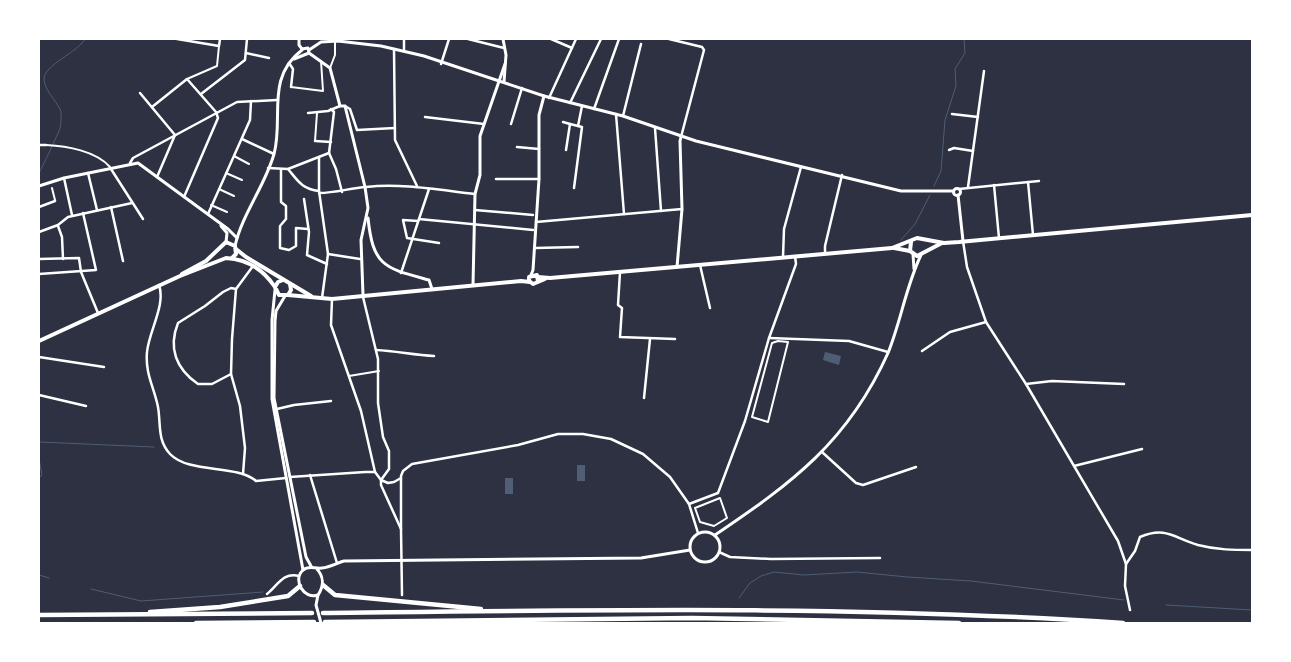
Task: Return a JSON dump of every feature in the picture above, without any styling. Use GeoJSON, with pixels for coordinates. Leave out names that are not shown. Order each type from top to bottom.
{"type":"FeatureCollection","features":[{"type":"Feature","properties":{"kind":"highway"},"geometry":{"type":"LineString","coordinates":[[323,585],[336,594],[472,607],[487,611]]}},
{"type":"Feature","properties":{"kind":"highway"},"geometry":{"type":"LineString","coordinates":[[139,614],[220,607],[288,596],[300,586]]}},
{"type":"Feature","properties":{"kind":"highway"},"geometry":{"type":"LineString","coordinates":[[323,613],[813,609],[924,612],[1123,623]]}},
{"type":"Feature","properties":{"kind":"highway"},"geometry":{"type":"LineString","coordinates":[[39,615],[312,613]]}},
{"type":"Feature","properties":{"kind":"highway"},"geometry":{"type":"LineString","coordinates":[[323,623],[753,618],[959,623]]}},
{"type":"Feature","properties":{"kind":"highway"},"geometry":{"type":"LineString","coordinates":[[466,623],[477,620]]}},
{"type":"Feature","properties":{"kind":"highway"},"geometry":{"type":"LineString","coordinates":[[196,623],[314,622]]}},
{"type":"Feature","properties":{"kind":"main road"},"geometry":{"type":"LineString","coordinates":[[39,341],[159,285],[226,258],[232,258],[254,266],[268,276],[279,295],[332,299],[521,281],[534,277],[546,279],[892,248],[917,238],[944,243],[1252,215]]}},
{"type":"Feature","properties":{"kind":"main road"},"geometry":{"type":"LineString","coordinates":[[923,240],[926,250]]}},
{"type":"Feature","properties":{"kind":"main road"},"geometry":{"type":"LineString","coordinates":[[180,276],[206,261],[220,250],[226,242],[283,280],[311,296]]}},
{"type":"Feature","properties":{"kind":"main road"},"geometry":{"type":"LineString","coordinates":[[911,242],[911,253]]}},
{"type":"Feature","properties":{"kind":"main road"},"geometry":{"type":"LineString","coordinates":[[892,248],[921,255],[926,250],[944,243]]}},
{"type":"Feature","properties":{"kind":"main road"},"geometry":{"type":"LineString","coordinates":[[232,258],[236,247]]}},
{"type":"Feature","properties":{"kind":"main road"},"geometry":{"type":"LineString","coordinates":[[220,250],[226,258]]}},
{"type":"Feature","properties":{"kind":"main road"},"geometry":{"type":"LineString","coordinates":[[275,288],[278,282],[283,280]]}},
{"type":"Feature","properties":{"kind":"main road"},"geometry":{"type":"LineString","coordinates":[[286,295],[291,290],[290,284]]}},
{"type":"Feature","properties":{"kind":"street"},"geometry":{"type":"LineString","coordinates":[[177,39],[219,46]]}},
{"type":"Feature","properties":{"kind":"street"},"geometry":{"type":"LineString","coordinates":[[152,108],[187,79],[217,66],[220,39]]}},
{"type":"Feature","properties":{"kind":"street"},"geometry":{"type":"LineString","coordinates":[[201,94],[245,60],[246,39]]}},
{"type":"Feature","properties":{"kind":"street"},"geometry":{"type":"LineString","coordinates":[[299,39],[299,45],[304,55]]}},
{"type":"Feature","properties":{"kind":"street"},"geometry":{"type":"LineString","coordinates":[[404,39],[404,52]]}},
{"type":"Feature","properties":{"kind":"street"},"geometry":{"type":"LineString","coordinates":[[441,64],[449,39]]}},
{"type":"Feature","properties":{"kind":"street"},"geometry":{"type":"LineString","coordinates":[[468,39],[504,48]]}},
{"type":"Feature","properties":{"kind":"street"},"geometry":{"type":"LineString","coordinates":[[503,39],[504,82]]}},
{"type":"Feature","properties":{"kind":"street"},"geometry":{"type":"LineString","coordinates":[[551,39],[572,48]]}},
{"type":"Feature","properties":{"kind":"street"},"geometry":{"type":"LineString","coordinates":[[549,98],[576,39]]}},
{"type":"Feature","properties":{"kind":"street"},"geometry":{"type":"LineString","coordinates":[[570,103],[602,39]]}},
{"type":"Feature","properties":{"kind":"street"},"geometry":{"type":"LineString","coordinates":[[594,109],[619,39]]}},
{"type":"Feature","properties":{"kind":"street"},"geometry":{"type":"LineString","coordinates":[[623,116],[642,39]]}},
{"type":"Feature","properties":{"kind":"street"},"geometry":{"type":"LineString","coordinates":[[669,39],[702,47],[704,50],[680,141],[682,209],[676,267]]}},
{"type":"Feature","properties":{"kind":"street"},"geometry":{"type":"LineString","coordinates":[[293,59],[304,55],[321,42],[341,40],[363,41],[424,56],[441,64],[498,80],[549,98],[623,116],[681,137],[842,174],[901,191],[953,191],[956,188],[1039,181]]}},
{"type":"Feature","properties":{"kind":"street"},"geometry":{"type":"LineString","coordinates":[[330,68],[335,55],[335,41]]}},
{"type":"Feature","properties":{"kind":"street"},"geometry":{"type":"LineString","coordinates":[[236,247],[237,238],[274,154],[276,100],[288,64],[305,47],[330,68],[340,106]]}},
{"type":"Feature","properties":{"kind":"street"},"geometry":{"type":"LineString","coordinates":[[394,49],[395,140],[417,186]]}},
{"type":"Feature","properties":{"kind":"street"},"geometry":{"type":"LineString","coordinates":[[246,54],[269,58]]}},
{"type":"Feature","properties":{"kind":"street"},"geometry":{"type":"LineString","coordinates":[[288,64],[292,68],[291,87],[323,91],[321,61]]}},
{"type":"Feature","properties":{"kind":"street"},"geometry":{"type":"LineString","coordinates":[[473,285],[475,194],[480,176],[480,136],[505,64]]}},
{"type":"Feature","properties":{"kind":"street"},"geometry":{"type":"LineString","coordinates":[[968,187],[984,71]]}},
{"type":"Feature","properties":{"kind":"street"},"geometry":{"type":"LineString","coordinates":[[184,197],[218,118],[216,112],[187,79]]}},
{"type":"Feature","properties":{"kind":"street"},"geometry":{"type":"LineString","coordinates":[[511,124],[522,88]]}},
{"type":"Feature","properties":{"kind":"street"},"geometry":{"type":"LineString","coordinates":[[140,93],[175,135]]}},
{"type":"Feature","properties":{"kind":"street"},"geometry":{"type":"LineString","coordinates":[[534,277],[539,179],[539,115],[544,96]]}},
{"type":"Feature","properties":{"kind":"street"},"geometry":{"type":"LineString","coordinates":[[131,163],[135,158],[237,102],[276,100]]}},
{"type":"Feature","properties":{"kind":"street"},"geometry":{"type":"LineString","coordinates":[[208,214],[250,120],[251,101]]}},
{"type":"Feature","properties":{"kind":"street"},"geometry":{"type":"LineString","coordinates":[[308,113],[317,113],[345,106],[350,110],[357,130],[395,128]]}},
{"type":"Feature","properties":{"kind":"street"},"geometry":{"type":"LineString","coordinates":[[345,106],[365,187],[372,242],[376,254],[386,266],[401,273],[429,280],[432,289]]}},
{"type":"Feature","properties":{"kind":"street"},"geometry":{"type":"LineString","coordinates":[[578,126],[582,106]]}},
{"type":"Feature","properties":{"kind":"street"},"geometry":{"type":"LineString","coordinates":[[331,109],[334,112],[329,153],[332,157],[342,192]]}},
{"type":"Feature","properties":{"kind":"street"},"geometry":{"type":"LineString","coordinates":[[317,113],[315,141],[331,142]]}},
{"type":"Feature","properties":{"kind":"street"},"geometry":{"type":"LineString","coordinates":[[616,114],[624,214]]}},
{"type":"Feature","properties":{"kind":"street"},"geometry":{"type":"LineString","coordinates":[[952,114],[978,117]]}},
{"type":"Feature","properties":{"kind":"street"},"geometry":{"type":"LineString","coordinates":[[425,117],[484,124]]}},
{"type":"Feature","properties":{"kind":"street"},"geometry":{"type":"LineString","coordinates":[[563,122],[582,127],[574,188]]}},
{"type":"Feature","properties":{"kind":"street"},"geometry":{"type":"LineString","coordinates":[[566,150],[570,124]]}},
{"type":"Feature","properties":{"kind":"street"},"geometry":{"type":"LineString","coordinates":[[655,128],[661,211]]}},
{"type":"Feature","properties":{"kind":"street"},"geometry":{"type":"LineString","coordinates":[[158,177],[175,135]]}},
{"type":"Feature","properties":{"kind":"street"},"geometry":{"type":"LineString","coordinates":[[242,139],[274,154]]}},
{"type":"Feature","properties":{"kind":"street"},"geometry":{"type":"LineString","coordinates":[[39,145],[54,146],[92,154],[103,159],[143,219]]}},
{"type":"Feature","properties":{"kind":"street"},"geometry":{"type":"LineString","coordinates":[[517,147],[539,149]]}},
{"type":"Feature","properties":{"kind":"street"},"geometry":{"type":"LineString","coordinates":[[949,150],[954,148],[973,152]]}},
{"type":"Feature","properties":{"kind":"street"},"geometry":{"type":"LineString","coordinates":[[268,168],[288,169],[329,153]]}},
{"type":"Feature","properties":{"kind":"street"},"geometry":{"type":"LineString","coordinates":[[234,156],[250,164]]}},
{"type":"Feature","properties":{"kind":"street"},"geometry":{"type":"LineString","coordinates":[[319,157],[319,192],[328,254],[322,298]]}},
{"type":"Feature","properties":{"kind":"street"},"geometry":{"type":"LineString","coordinates":[[39,186],[64,178],[131,163],[140,164],[233,232],[237,238]]}},
{"type":"Feature","properties":{"kind":"street"},"geometry":{"type":"LineString","coordinates":[[784,257],[784,229],[801,165]]}},
{"type":"Feature","properties":{"kind":"street"},"geometry":{"type":"LineString","coordinates":[[288,169],[302,186],[308,190],[319,192],[342,192],[365,187],[417,186],[475,194]]}},
{"type":"Feature","properties":{"kind":"street"},"geometry":{"type":"LineString","coordinates":[[281,170],[281,202],[286,206],[286,219],[280,226],[280,248],[289,250],[296,246],[296,228],[308,229]]}},
{"type":"Feature","properties":{"kind":"street"},"geometry":{"type":"LineString","coordinates":[[88,173],[97,210]]}},
{"type":"Feature","properties":{"kind":"street"},"geometry":{"type":"LineString","coordinates":[[226,173],[242,180]]}},
{"type":"Feature","properties":{"kind":"street"},"geometry":{"type":"LineString","coordinates":[[825,254],[824,246],[842,174]]}},
{"type":"Feature","properties":{"kind":"street"},"geometry":{"type":"LineString","coordinates":[[64,178],[72,216]]}},
{"type":"Feature","properties":{"kind":"street"},"geometry":{"type":"LineString","coordinates":[[496,179],[539,179]]}},
{"type":"Feature","properties":{"kind":"street"},"geometry":{"type":"LineString","coordinates":[[1028,182],[1033,235]]}},
{"type":"Feature","properties":{"kind":"street"},"geometry":{"type":"LineString","coordinates":[[994,185],[999,238]]}},
{"type":"Feature","properties":{"kind":"street"},"geometry":{"type":"LineString","coordinates":[[39,207],[55,201],[52,188]]}},
{"type":"Feature","properties":{"kind":"street"},"geometry":{"type":"LineString","coordinates":[[219,189],[234,196]]}},
{"type":"Feature","properties":{"kind":"street"},"geometry":{"type":"LineString","coordinates":[[401,273],[429,189]]}},
{"type":"Feature","properties":{"kind":"street"},"geometry":{"type":"LineString","coordinates":[[959,189],[958,195],[967,267],[986,322],[1026,384],[1118,540],[1126,564],[1124,586],[1130,610]]}},
{"type":"Feature","properties":{"kind":"street"},"geometry":{"type":"LineString","coordinates":[[953,191],[958,195]]}},
{"type":"Feature","properties":{"kind":"street"},"geometry":{"type":"LineString","coordinates":[[304,199],[308,229],[308,255],[326,264]]}},
{"type":"Feature","properties":{"kind":"street"},"geometry":{"type":"LineString","coordinates":[[39,227],[40,232],[58,225],[72,216],[132,203]]}},
{"type":"Feature","properties":{"kind":"street"},"geometry":{"type":"LineString","coordinates":[[211,206],[227,212]]}},
{"type":"Feature","properties":{"kind":"street"},"geometry":{"type":"LineString","coordinates":[[111,207],[123,261]]}},
{"type":"Feature","properties":{"kind":"street"},"geometry":{"type":"LineString","coordinates":[[536,222],[682,209]]}},
{"type":"Feature","properties":{"kind":"street"},"geometry":{"type":"LineString","coordinates":[[475,210],[534,215]]}},
{"type":"Feature","properties":{"kind":"street"},"geometry":{"type":"LineString","coordinates":[[39,274],[96,270],[83,213]]}},
{"type":"Feature","properties":{"kind":"street"},"geometry":{"type":"LineString","coordinates":[[368,215],[361,240],[360,260],[362,295],[379,370],[378,403],[390,461],[388,471],[381,480]]}},
{"type":"Feature","properties":{"kind":"street"},"geometry":{"type":"LineString","coordinates":[[439,243],[412,239],[406,236],[403,220],[533,230]]}},
{"type":"Feature","properties":{"kind":"street"},"geometry":{"type":"LineString","coordinates":[[220,223],[227,233],[226,242]]}},
{"type":"Feature","properties":{"kind":"street"},"geometry":{"type":"LineString","coordinates":[[58,225],[62,237],[63,259]]}},
{"type":"Feature","properties":{"kind":"street"},"geometry":{"type":"LineString","coordinates":[[535,248],[578,246]]}},
{"type":"Feature","properties":{"kind":"street"},"geometry":{"type":"LineString","coordinates":[[911,253],[914,270]]}},
{"type":"Feature","properties":{"kind":"street"},"geometry":{"type":"LineString","coordinates":[[328,254],[360,260]]}},
{"type":"Feature","properties":{"kind":"street"},"geometry":{"type":"LineString","coordinates":[[714,535],[781,489],[822,452],[854,413],[888,352],[914,270],[921,255]]}},
{"type":"Feature","properties":{"kind":"street"},"geometry":{"type":"LineString","coordinates":[[689,504],[718,493],[745,422],[769,338],[796,264],[795,256]]}},
{"type":"Feature","properties":{"kind":"street"},"geometry":{"type":"LineString","coordinates":[[39,259],[79,258],[81,272],[99,313]]}},
{"type":"Feature","properties":{"kind":"street"},"geometry":{"type":"LineString","coordinates":[[700,265],[710,308]]}},
{"type":"Feature","properties":{"kind":"street"},"geometry":{"type":"LineString","coordinates":[[243,474],[245,448],[240,406],[231,374],[236,289],[254,266]]}},
{"type":"Feature","properties":{"kind":"street"},"geometry":{"type":"LineString","coordinates":[[620,272],[618,305],[622,308],[620,337],[675,339]]}},
{"type":"Feature","properties":{"kind":"street"},"geometry":{"type":"LineString","coordinates":[[159,285],[162,293],[149,342],[148,375],[159,409],[159,433],[163,444],[176,459],[212,470],[248,474],[256,481],[310,475],[375,472]]}},
{"type":"Feature","properties":{"kind":"street"},"geometry":{"type":"LineString","coordinates":[[231,374],[205,386],[193,380],[177,362],[172,345],[178,323],[223,292],[231,288],[236,289]]}},
{"type":"Feature","properties":{"kind":"street"},"geometry":{"type":"LineString","coordinates":[[275,288],[272,320],[271,387],[288,478],[306,557],[311,567]]}},
{"type":"Feature","properties":{"kind":"street"},"geometry":{"type":"LineString","coordinates":[[286,295],[276,310],[274,321],[274,387],[276,410],[303,570]]}},
{"type":"Feature","properties":{"kind":"street"},"geometry":{"type":"LineString","coordinates":[[332,299],[330,325],[362,412],[375,472],[381,480],[401,529]]}},
{"type":"Feature","properties":{"kind":"street"},"geometry":{"type":"LineString","coordinates":[[922,351],[950,332],[986,322]]}},
{"type":"Feature","properties":{"kind":"street"},"geometry":{"type":"LineString","coordinates":[[769,338],[849,340],[888,352]]}},
{"type":"Feature","properties":{"kind":"street"},"geometry":{"type":"LineString","coordinates":[[644,398],[650,339]]}},
{"type":"Feature","properties":{"kind":"street"},"geometry":{"type":"LineString","coordinates":[[788,342],[768,422],[752,418],[772,343],[788,342]]}},
{"type":"Feature","properties":{"kind":"street"},"geometry":{"type":"LineString","coordinates":[[376,350],[401,351],[415,355],[434,356]]}},
{"type":"Feature","properties":{"kind":"street"},"geometry":{"type":"LineString","coordinates":[[39,357],[104,367]]}},
{"type":"Feature","properties":{"kind":"street"},"geometry":{"type":"LineString","coordinates":[[349,376],[379,370]]}},
{"type":"Feature","properties":{"kind":"street"},"geometry":{"type":"LineString","coordinates":[[1026,384],[1052,381],[1124,384]]}},
{"type":"Feature","properties":{"kind":"street"},"geometry":{"type":"LineString","coordinates":[[39,395],[86,406]]}},
{"type":"Feature","properties":{"kind":"street"},"geometry":{"type":"LineString","coordinates":[[276,410],[294,405],[331,401]]}},
{"type":"Feature","properties":{"kind":"street"},"geometry":{"type":"LineString","coordinates":[[384,491],[388,484],[400,478],[408,467],[419,462],[509,447],[558,434],[597,436],[629,447],[650,459],[670,476],[689,504],[698,533]]}},
{"type":"Feature","properties":{"kind":"street"},"geometry":{"type":"LineString","coordinates":[[1074,466],[1142,448]]}},
{"type":"Feature","properties":{"kind":"street"},"geometry":{"type":"LineString","coordinates":[[822,452],[856,484],[863,485],[916,466]]}},
{"type":"Feature","properties":{"kind":"street"},"geometry":{"type":"LineString","coordinates":[[310,475],[336,563]]}},
{"type":"Feature","properties":{"kind":"street"},"geometry":{"type":"LineString","coordinates":[[400,478],[402,595]]}},
{"type":"Feature","properties":{"kind":"street"},"geometry":{"type":"LineString","coordinates":[[381,480],[388,484]]}},
{"type":"Feature","properties":{"kind":"street"},"geometry":{"type":"LineString","coordinates":[[394,482],[401,487]]}},
{"type":"Feature","properties":{"kind":"street"},"geometry":{"type":"LineString","coordinates":[[720,498],[727,518],[714,526],[700,522],[695,508],[720,498]]}},
{"type":"Feature","properties":{"kind":"street"},"geometry":{"type":"LineString","coordinates":[[1126,564],[1135,551],[1136,542],[1140,537],[1159,531],[1198,545],[1234,551],[1252,550]]}},
{"type":"Feature","properties":{"kind":"street"},"geometry":{"type":"LineString","coordinates":[[707,532],[714,535],[719,543],[719,552],[714,559],[701,562],[694,558],[690,550],[692,538],[698,533],[707,532]]}},
{"type":"Feature","properties":{"kind":"street"},"geometry":{"type":"LineString","coordinates":[[323,623],[316,605],[300,586],[299,576],[303,570],[311,567],[328,567],[336,563],[352,560],[641,558],[690,550]]}},
{"type":"Feature","properties":{"kind":"street"},"geometry":{"type":"LineString","coordinates":[[719,552],[730,557],[771,559],[880,558]]}},
{"type":"Feature","properties":{"kind":"street"},"geometry":{"type":"LineString","coordinates":[[322,578],[328,567]]}},
{"type":"Feature","properties":{"kind":"street"},"geometry":{"type":"LineString","coordinates":[[316,568],[322,578],[323,585],[318,594],[316,605]]}},
{"type":"Feature","properties":{"kind":"street"},"geometry":{"type":"LineString","coordinates":[[267,594],[283,577],[299,576]]}},
{"type":"Feature","properties":{"kind":"street"},"geometry":{"type":"LineString","coordinates":[[310,596],[318,594]]}},
{"type":"Feature","properties":{"kind":"water"},"geometry":{"type":"Polygon","coordinates":[[[825,352],[841,356],[839,365],[823,360],[825,352]]]}},
{"type":"Feature","properties":{"kind":"water"},"geometry":{"type":"Polygon","coordinates":[[[577,465],[585,465],[585,481],[577,481],[577,465]]]}},
{"type":"Feature","properties":{"kind":"water"},"geometry":{"type":"Polygon","coordinates":[[[505,478],[513,478],[513,494],[505,494],[505,478]]]}},
{"type":"Feature","properties":{"kind":"waterway"},"geometry":{"type":"LineString","coordinates":[[39,173],[59,131],[61,118],[60,109],[48,90],[44,78],[50,68],[76,49],[85,39]]}},
{"type":"Feature","properties":{"kind":"waterway"},"geometry":{"type":"LineString","coordinates":[[934,186],[941,171],[945,120],[956,86],[955,69],[965,53],[964,39]]}},
{"type":"Feature","properties":{"kind":"waterway"},"geometry":{"type":"LineString","coordinates":[[901,240],[915,224],[930,195]]}},
{"type":"Feature","properties":{"kind":"waterway"},"geometry":{"type":"LineString","coordinates":[[39,442],[154,447]]}},
{"type":"Feature","properties":{"kind":"waterway"},"geometry":{"type":"LineString","coordinates":[[39,459],[42,475],[39,478]]}},
{"type":"Feature","properties":{"kind":"waterway"},"geometry":{"type":"LineString","coordinates":[[739,598],[750,583],[761,576],[774,572],[804,575],[857,572],[971,581],[1124,600]]}},
{"type":"Feature","properties":{"kind":"waterway"},"geometry":{"type":"LineString","coordinates":[[39,575],[49,578]]}},
{"type":"Feature","properties":{"kind":"waterway"},"geometry":{"type":"LineString","coordinates":[[91,589],[141,601],[263,592]]}},
{"type":"Feature","properties":{"kind":"waterway"},"geometry":{"type":"LineString","coordinates":[[1166,605],[1252,610]]}}]}
